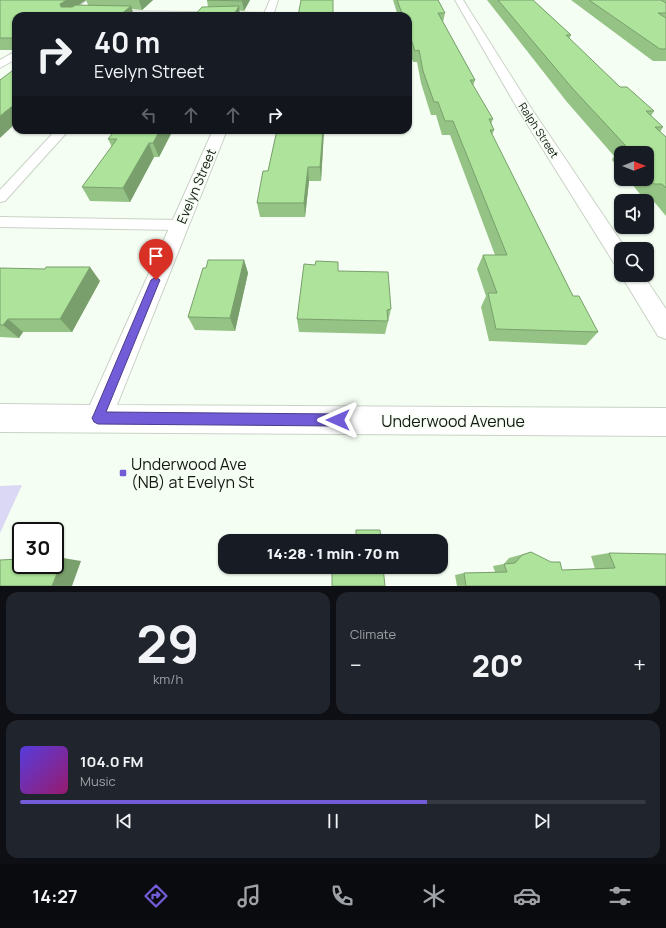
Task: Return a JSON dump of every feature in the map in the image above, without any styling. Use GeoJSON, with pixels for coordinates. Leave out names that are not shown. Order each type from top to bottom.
{"type":"FeatureCollection","features":[{"type":"Feature","properties":{"kind":"street"},"geometry":{"type":"LineString","coordinates":[[76,12],[94,0]]}},
{"type":"Feature","properties":{"kind":"street"},"geometry":{"type":"LineString","coordinates":[[270,12],[274,0]]}},
{"type":"Feature","properties":{"kind":"street","name":"Ralph Street"},"geometry":{"type":"LineString","coordinates":[[459,0],[526,111],[614,247]]}},
{"type":"Feature","properties":{"kind":"street"},"geometry":{"type":"LineString","coordinates":[[0,65],[12,57]]}},
{"type":"Feature","properties":{"kind":"street","name":"Evelyn Street"},"geometry":{"type":"LineString","coordinates":[[98,418],[218,134]]}},
{"type":"Feature","properties":{"kind":"street"},"geometry":{"type":"LineString","coordinates":[[636,282],[666,329]]}},
{"type":"Feature","properties":{"kind":"street","name":"Underwood Avenue"},"geometry":{"type":"LineString","coordinates":[[0,418],[666,422]]}},
{"type":"Feature","properties":{"kind":"lane"},"geometry":{"type":"LineString","coordinates":[[0,198],[59,134]]}},
{"type":"Feature","properties":{"kind":"lane"},"geometry":{"type":"LineString","coordinates":[[0,222],[179,225]]}},
{"type":"Feature","properties":{"kind":"shaded area"},"geometry":{"type":"Polygon","coordinates":[[[22,485],[0,533],[0,486],[22,485]]]}},
{"type":"Feature","properties":{"kind":"building"},"geometry":{"type":"Polygon","coordinates":[[[0,0],[67,0],[60,4],[61,7],[72,7],[76,5],[131,6],[124,12],[12,12],[12,38],[0,38],[0,0]]]}},
{"type":"Feature","properties":{"kind":"building"},"geometry":{"type":"Polygon","coordinates":[[[207,0],[243,0],[242,1],[207,0]]]}},
{"type":"Feature","properties":{"kind":"building"},"geometry":{"type":"Polygon","coordinates":[[[301,0],[333,0],[333,12],[299,12],[301,0]]]}},
{"type":"Feature","properties":{"kind":"building"},"geometry":{"type":"Polygon","coordinates":[[[397,0],[438,0],[445,13],[438,13],[475,80],[470,80],[493,119],[489,119],[494,130],[490,130],[573,296],[579,296],[598,332],[496,329],[488,293],[497,293],[483,255],[507,255],[453,121],[445,121],[438,102],[434,102],[423,71],[419,50],[415,51],[412,42],[412,12],[402,12],[397,0]]]}},
{"type":"Feature","properties":{"kind":"building"},"geometry":{"type":"Polygon","coordinates":[[[498,0],[533,0],[571,35],[566,35],[620,87],[627,87],[654,111],[646,111],[663,127],[655,127],[666,137],[666,188],[662,184],[654,184],[654,146],[626,146],[573,89],[498,0]]]}},
{"type":"Feature","properties":{"kind":"building"},"geometry":{"type":"Polygon","coordinates":[[[589,0],[661,0],[666,3],[666,13],[658,13],[666,18],[666,49],[660,49],[589,0]]]}},
{"type":"Feature","properties":{"kind":"building"},"geometry":{"type":"Polygon","coordinates":[[[239,6],[235,12],[198,12],[202,7],[239,6]]]}},
{"type":"Feature","properties":{"kind":"building"},"geometry":{"type":"Polygon","coordinates":[[[12,71],[12,106],[0,116],[0,80],[12,71]]]}},
{"type":"Feature","properties":{"kind":"building"},"geometry":{"type":"Polygon","coordinates":[[[112,134],[158,134],[153,143],[149,143],[123,188],[82,187],[117,139],[108,139],[112,134]]]}},
{"type":"Feature","properties":{"kind":"building"},"geometry":{"type":"Polygon","coordinates":[[[276,134],[323,134],[320,167],[308,167],[304,203],[257,203],[263,171],[268,171],[276,134]]]}},
{"type":"Feature","properties":{"kind":"building"},"geometry":{"type":"Polygon","coordinates":[[[208,260],[244,260],[230,318],[188,317],[203,268],[206,268],[208,260]]]}},
{"type":"Feature","properties":{"kind":"building"},"geometry":{"type":"Polygon","coordinates":[[[316,261],[338,262],[338,271],[388,272],[391,309],[387,310],[388,321],[297,319],[304,264],[315,265],[316,261]]]}},
{"type":"Feature","properties":{"kind":"building"},"geometry":{"type":"Polygon","coordinates":[[[46,267],[90,267],[60,319],[8,319],[3,325],[0,325],[0,268],[45,269],[46,267]]]}},
{"type":"Feature","properties":{"kind":"building"},"geometry":{"type":"Polygon","coordinates":[[[356,530],[380,530],[380,534],[356,534],[356,530]]]}},
{"type":"Feature","properties":{"kind":"building"},"geometry":{"type":"Polygon","coordinates":[[[531,552],[551,562],[560,562],[562,570],[615,568],[609,553],[666,554],[666,586],[466,586],[464,573],[507,572],[504,564],[515,563],[522,555],[531,552]]]}},
{"type":"Feature","properties":{"kind":"building"},"geometry":{"type":"Polygon","coordinates":[[[12,559],[12,574],[57,574],[52,586],[0,586],[0,560],[12,559]]]}},
{"type":"Feature","properties":{"kind":"building"},"geometry":{"type":"Polygon","coordinates":[[[332,574],[384,574],[385,586],[332,586],[332,574]]]}},
{"type":"Feature","properties":{"kind":"place","name":"Underwood Ave (NB) at Evelyn St"},"geometry":{"type":"Point","coordinates":[123,473]}},
{"type":"Feature","properties":{"kind":"route"},"geometry":{"type":"LineString","coordinates":[[156,280],[98,418],[338,420]]}}]}
